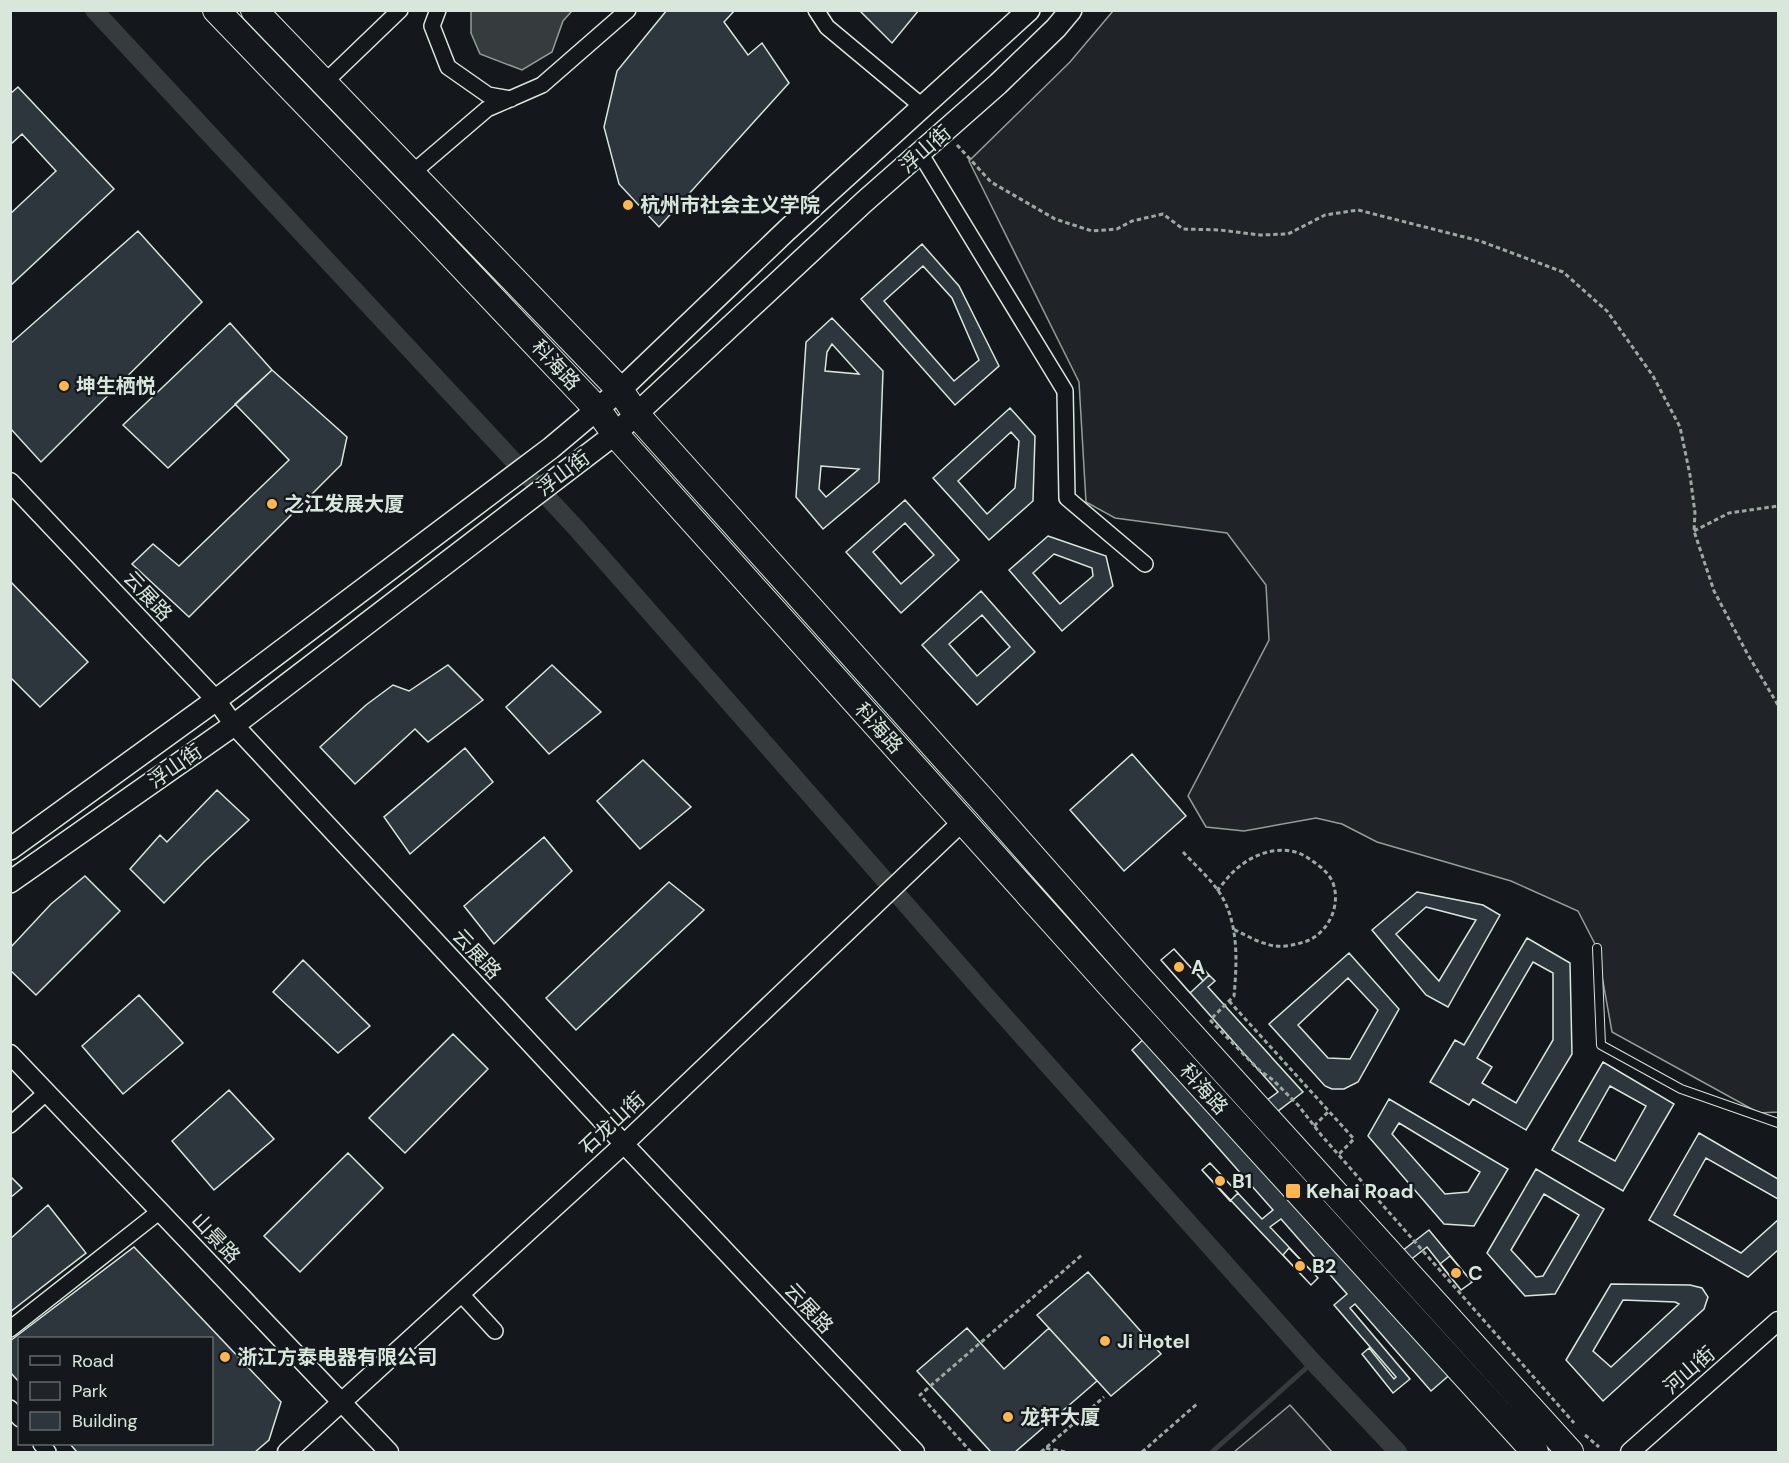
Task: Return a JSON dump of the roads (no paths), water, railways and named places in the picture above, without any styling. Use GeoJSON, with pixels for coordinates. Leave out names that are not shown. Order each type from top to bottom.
{"type":"FeatureCollection","features":[{"type":"Feature","properties":{"kind":"highway","name":"科海路"},"geometry":{"type":"LineString","coordinates":[[216,10],[597,409],[615,434],[1534,1452]]}},
{"type":"Feature","properties":{"kind":"highway","name":"科海路"},"geometry":{"type":"LineString","coordinates":[[254,10],[620,390],[636,414],[1137,975],[1577,1443]]}},
{"type":"Feature","properties":{"kind":"main road","name":"浮山街"},"geometry":{"type":"LineString","coordinates":[[10,849],[216,700],[551,448],[620,390],[787,230],[1029,10]]}},
{"type":"Feature","properties":{"kind":"main road","name":"浮山街"},"geometry":{"type":"LineString","coordinates":[[10,882],[234,725],[615,434],[864,202],[999,84],[1056,28],[1071,10]]}},
{"type":"Feature","properties":{"kind":"street"},"geometry":{"type":"LineString","coordinates":[[324,83],[400,10]]}},
{"type":"Feature","properties":{"kind":"street"},"geometry":{"type":"LineString","coordinates":[[438,10],[432,26],[447,67],[488,95],[512,99]]}},
{"type":"Feature","properties":{"kind":"street"},"geometry":{"type":"LineString","coordinates":[[411,174],[487,109],[542,85],[628,10]]}},
{"type":"Feature","properties":{"kind":"street"},"geometry":{"type":"LineString","coordinates":[[816,10],[827,27],[923,107]]}},
{"type":"Feature","properties":{"kind":"street"},"geometry":{"type":"LineString","coordinates":[[921,153],[1065,391],[1067,498],[1146,564]]}},
{"type":"Feature","properties":{"kind":"street","name":"云展路"},"geometry":{"type":"LineString","coordinates":[[10,482],[216,700],[234,725],[624,1144],[915,1452]]}},
{"type":"Feature","properties":{"kind":"street","name":"石龙山街"},"geometry":{"type":"LineString","coordinates":[[287,1452],[624,1144],[963,821]]}},
{"type":"Feature","properties":{"kind":"street","name":"山景路"},"geometry":{"type":"LineString","coordinates":[[10,1054],[389,1452]]}},
{"type":"Feature","properties":{"kind":"street"},"geometry":{"type":"LineString","coordinates":[[10,1125],[47,1092]]}},
{"type":"Feature","properties":{"kind":"street"},"geometry":{"type":"LineString","coordinates":[[10,1329],[160,1211]]}},
{"type":"Feature","properties":{"kind":"street"},"geometry":{"type":"LineString","coordinates":[[460,1294],[495,1331]]}},
{"type":"Feature","properties":{"kind":"street","name":"河山街"},"geometry":{"type":"LineString","coordinates":[[1630,1452],[1779,1321]]}},
{"type":"Feature","properties":{"kind":"lane"},"geometry":{"type":"LineString","coordinates":[[1597,948],[1601,1046],[1681,1089],[1779,1123]]}},
{"type":"Feature","properties":{"kind":"waterway"},"geometry":{"type":"LineString","coordinates":[[94,10],[576,528],[989,999],[1313,1362],[1398,1452]]}},
{"type":"Feature","properties":{"kind":"waterway"},"geometry":{"type":"LineString","coordinates":[[1212,1452],[1313,1362]]}},
{"type":"Feature","properties":{"kind":"place","name":"杭州市社会主义学院"},"geometry":{"type":"Point","coordinates":[628,205]}},
{"type":"Feature","properties":{"kind":"place","name":"坤生栖悦"},"geometry":{"type":"Point","coordinates":[64,386]}},
{"type":"Feature","properties":{"kind":"place","name":"之江发展大厦"},"geometry":{"type":"Point","coordinates":[272,504]}},
{"type":"Feature","properties":{"kind":"place","name":"A"},"geometry":{"type":"Point","coordinates":[1179,967]}},
{"type":"Feature","properties":{"kind":"place","name":"B1"},"geometry":{"type":"Point","coordinates":[1220,1181]}},
{"type":"Feature","properties":{"kind":"place","name":"Kehai Road"},"geometry":{"type":"Point","coordinates":[1293,1191]}},
{"type":"Feature","properties":{"kind":"place","name":"B2"},"geometry":{"type":"Point","coordinates":[1300,1266]}},
{"type":"Feature","properties":{"kind":"place","name":"C"},"geometry":{"type":"Point","coordinates":[1456,1273]}},
{"type":"Feature","properties":{"kind":"place","name":"Ji Hotel"},"geometry":{"type":"Point","coordinates":[1105,1341]}},
{"type":"Feature","properties":{"kind":"place","name":"浙江方泰电器有限公司"},"geometry":{"type":"Point","coordinates":[225,1357]}},
{"type":"Feature","properties":{"kind":"place","name":"龙轩大厦"},"geometry":{"type":"Point","coordinates":[1008,1417]}}]}
